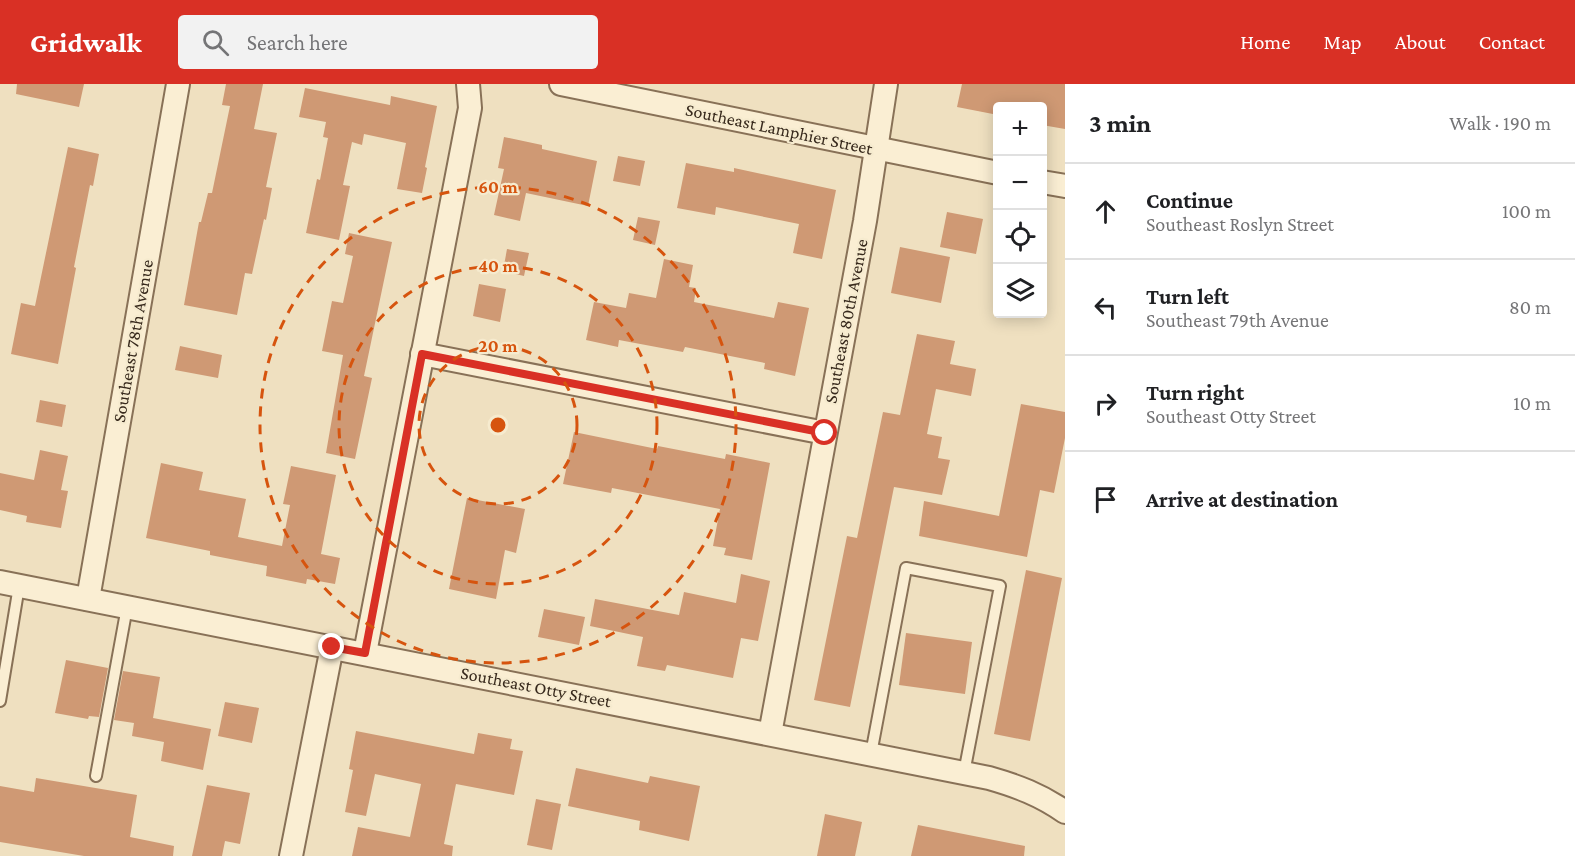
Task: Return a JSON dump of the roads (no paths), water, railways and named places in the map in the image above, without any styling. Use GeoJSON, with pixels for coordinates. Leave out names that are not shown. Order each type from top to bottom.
{"type":"FeatureCollection","features":[{"type":"Feature","properties":{"kind":"street","name":"Southeast 78th Avenue"},"geometry":{"type":"LineString","coordinates":[[88,599],[178,84]]}},
{"type":"Feature","properties":{"kind":"street"},"geometry":{"type":"LineString","coordinates":[[365,653],[470,108],[468,84]]}},
{"type":"Feature","properties":{"kind":"street","name":"Southeast Lamphier Street"},"geometry":{"type":"LineString","coordinates":[[561,84],[875,150],[993,172]]}},
{"type":"Feature","properties":{"kind":"street","name":"Southeast 80th Avenue"},"geometry":{"type":"LineString","coordinates":[[770,734],[865,221],[886,84]]}},
{"type":"Feature","properties":{"kind":"street"},"geometry":{"type":"LineString","coordinates":[[1047,183],[1065,186]]}},
{"type":"Feature","properties":{"kind":"street"},"geometry":{"type":"LineString","coordinates":[[422,354],[825,433]]}},
{"type":"Feature","properties":{"kind":"street","name":"Southeast Otty Street"},"geometry":{"type":"LineString","coordinates":[[9,584],[964,773],[1021,787],[1065,812]]}},
{"type":"Feature","properties":{"kind":"street"},"geometry":{"type":"LineString","coordinates":[[291,856],[332,647]]}},
{"type":"Feature","properties":{"kind":"lane"},"geometry":{"type":"LineString","coordinates":[[871,754],[906,568],[1000,586],[964,773]]}},
{"type":"Feature","properties":{"kind":"lane"},"geometry":{"type":"LineString","coordinates":[[0,701],[9,584]]}},
{"type":"Feature","properties":{"kind":"lane"},"geometry":{"type":"LineString","coordinates":[[96,776],[127,606]]}}]}
